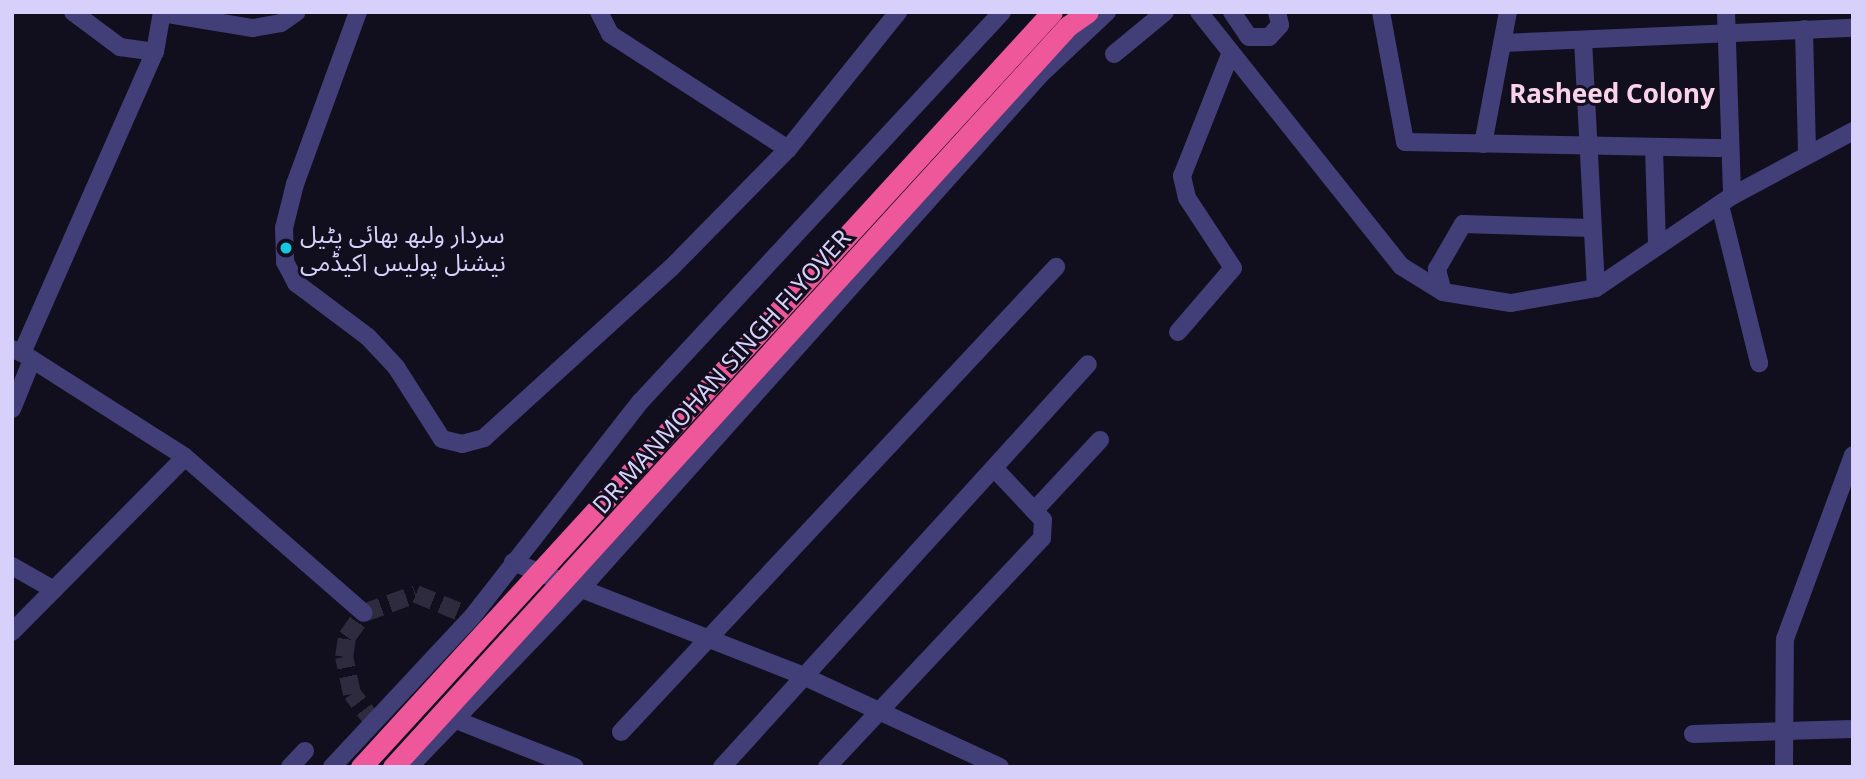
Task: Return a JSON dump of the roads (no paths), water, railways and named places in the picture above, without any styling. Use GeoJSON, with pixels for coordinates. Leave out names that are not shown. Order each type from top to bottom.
{"type":"FeatureCollection","features":[{"type":"Feature","properties":{"kind":"highway","name":"DR.MANMOHAN SINGH FLYOVER"},"geometry":{"type":"LineString","coordinates":[[361,767],[1052,12]]}},
{"type":"Feature","properties":{"kind":"highway","name":"DR.MANMOHAN SINGH FLYOVER"},"geometry":{"type":"LineString","coordinates":[[393,767],[1068,26],[1088,12]]}},
{"type":"Feature","properties":{"kind":"street"},"geometry":{"type":"LineString","coordinates":[[73,12],[120,47],[155,52]]}},
{"type":"Feature","properties":{"kind":"street"},"geometry":{"type":"LineString","coordinates":[[12,409],[22,354],[155,52],[162,13],[253,28],[281,23],[297,12]]}},
{"type":"Feature","properties":{"kind":"street"},"geometry":{"type":"LineString","coordinates":[[358,12],[295,184],[284,228],[285,262],[296,283],[368,337],[396,367],[442,439],[462,444],[484,438],[671,268],[788,149],[898,12]]}},
{"type":"Feature","properties":{"kind":"street"},"geometry":{"type":"LineString","coordinates":[[599,12],[610,34],[788,149]]}},
{"type":"Feature","properties":{"kind":"street"},"geometry":{"type":"LineString","coordinates":[[332,767],[472,617],[641,401],[1002,12]]}},
{"type":"Feature","properties":{"kind":"street"},"geometry":{"type":"LineString","coordinates":[[420,763],[452,718],[579,592],[1040,75],[1107,12]]}},
{"type":"Feature","properties":{"kind":"street"},"geometry":{"type":"LineString","coordinates":[[1114,54],[1165,12]]}},
{"type":"Feature","properties":{"kind":"street"},"geometry":{"type":"LineString","coordinates":[[1199,12],[1401,266],[1443,292],[1511,303],[1596,288],[1726,200],[1853,131]]}},
{"type":"Feature","properties":{"kind":"street"},"geometry":{"type":"LineString","coordinates":[[1232,12],[1249,37],[1269,37],[1280,24],[1277,12]]}},
{"type":"Feature","properties":{"kind":"street"},"geometry":{"type":"LineString","coordinates":[[1381,12],[1405,142],[1654,149],[1730,148]]}},
{"type":"Feature","properties":{"kind":"street"},"geometry":{"type":"LineString","coordinates":[[1483,144],[1508,12]]}},
{"type":"Feature","properties":{"kind":"street"},"geometry":{"type":"LineString","coordinates":[[1726,12],[1730,148],[1726,200],[1759,363]]}},
{"type":"Feature","properties":{"kind":"street"},"geometry":{"type":"LineString","coordinates":[[1503,43],[1853,28]]}},
{"type":"Feature","properties":{"kind":"street"},"geometry":{"type":"LineString","coordinates":[[1804,29],[1807,155]]}},
{"type":"Feature","properties":{"kind":"street"},"geometry":{"type":"LineString","coordinates":[[1583,40],[1584,145],[1596,288]]}},
{"type":"Feature","properties":{"kind":"street"},"geometry":{"type":"LineString","coordinates":[[1178,332],[1233,268],[1187,198],[1182,176],[1231,52]]}},
{"type":"Feature","properties":{"kind":"street"},"geometry":{"type":"LineString","coordinates":[[1654,149],[1657,245]]}},
{"type":"Feature","properties":{"kind":"street"},"geometry":{"type":"LineString","coordinates":[[1443,292],[1437,269],[1463,224],[1591,228]]}},
{"type":"Feature","properties":{"kind":"street"},"geometry":{"type":"LineString","coordinates":[[621,732],[1056,267]]}},
{"type":"Feature","properties":{"kind":"street"},"geometry":{"type":"LineString","coordinates":[[22,354],[185,457],[364,613]]}},
{"type":"Feature","properties":{"kind":"street"},"geometry":{"type":"LineString","coordinates":[[722,767],[801,675],[995,469],[1088,364]]}},
{"type":"Feature","properties":{"kind":"street"},"geometry":{"type":"LineString","coordinates":[[1034,511],[1100,440]]}},
{"type":"Feature","properties":{"kind":"street"},"geometry":{"type":"LineString","coordinates":[[1784,767],[1785,639],[1853,455]]}},
{"type":"Feature","properties":{"kind":"street"},"geometry":{"type":"LineString","coordinates":[[12,632],[185,457]]}},
{"type":"Feature","properties":{"kind":"street"},"geometry":{"type":"LineString","coordinates":[[827,767],[873,713],[1042,538],[1043,520],[995,469]]}},
{"type":"Feature","properties":{"kind":"street"},"geometry":{"type":"LineString","coordinates":[[513,562],[579,592],[801,675],[873,713],[991,765]]}},
{"type":"Feature","properties":{"kind":"street"},"geometry":{"type":"LineString","coordinates":[[12,566],[54,590]]}},
{"type":"Feature","properties":{"kind":"street"},"geometry":{"type":"LineString","coordinates":[[452,718],[575,767]]}},
{"type":"Feature","properties":{"kind":"street"},"geometry":{"type":"LineString","coordinates":[[1693,734],[1853,729]]}},
{"type":"Feature","properties":{"kind":"street"},"geometry":{"type":"LineString","coordinates":[[290,767],[305,751]]}},
{"type":"Feature","properties":{"kind":"tunnel"},"geometry":{"type":"LineString","coordinates":[[375,724],[352,694],[344,657],[347,637],[364,613],[416,594],[472,617]]}},
{"type":"Feature","properties":{"kind":"place","name":"سردار ولبھ بھائی پٹیل نیشنل پولیس اکیڈمی"},"geometry":{"type":"Point","coordinates":[286,248]}},
{"type":"Feature","properties":{"kind":"district","name":"Rasheed Colony"},"geometry":{"type":"Point","coordinates":[1612,94]}}]}
